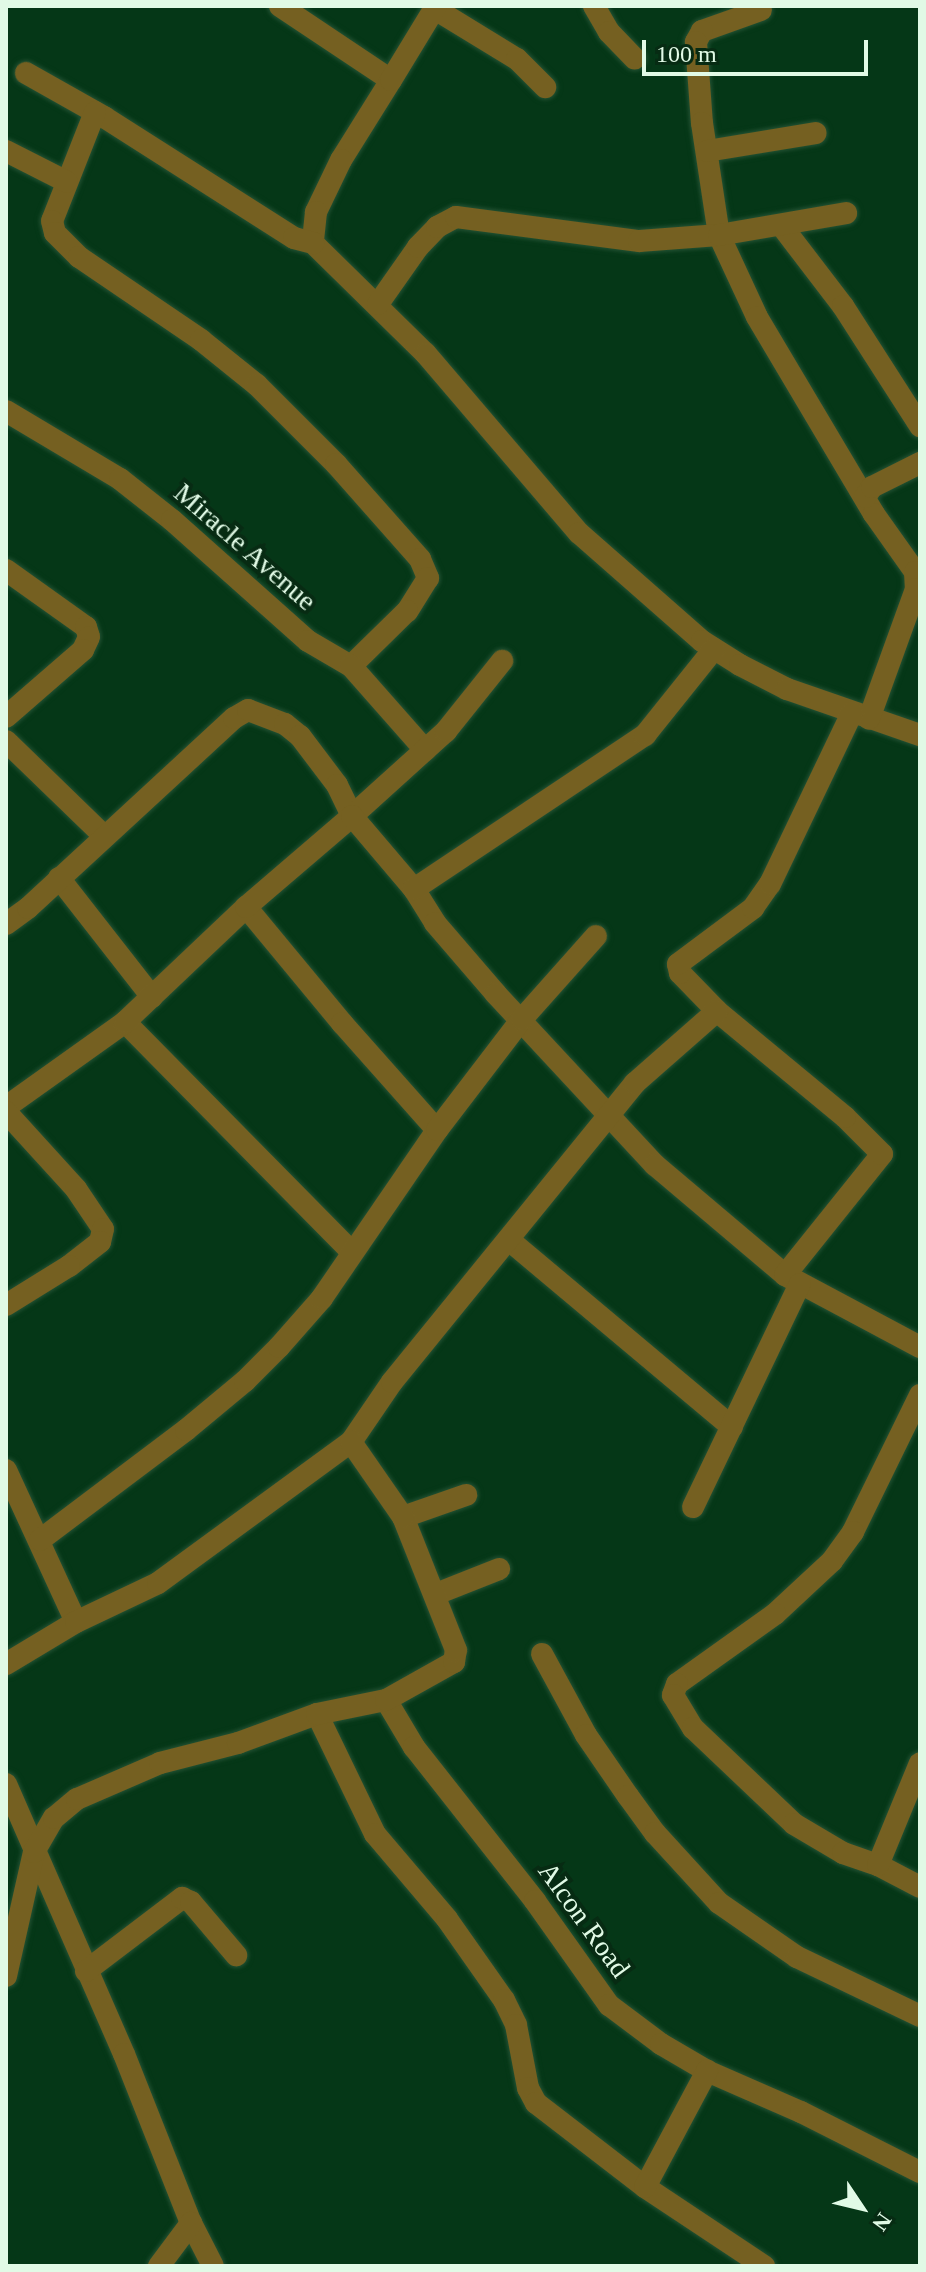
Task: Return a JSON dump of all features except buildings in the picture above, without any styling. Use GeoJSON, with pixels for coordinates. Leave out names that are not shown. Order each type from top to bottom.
{"type":"FeatureCollection","features":[{"type":"Feature","properties":{"kind":"street"},"geometry":{"type":"LineString","coordinates":[[280,6],[391,80]]}},
{"type":"Feature","properties":{"kind":"street"},"geometry":{"type":"LineString","coordinates":[[594,6],[609,32],[635,59]]}},
{"type":"Feature","properties":{"kind":"street"},"geometry":{"type":"LineString","coordinates":[[313,243],[316,212],[341,160],[436,7],[517,59],[545,87]]}},
{"type":"Feature","properties":{"kind":"street"},"geometry":{"type":"LineString","coordinates":[[693,1507],[732,1427],[793,1280],[882,1154],[845,1117],[717,1011],[680,973],[678,964],[753,908],[777,870],[860,716],[916,589],[915,572],[865,497],[757,317],[719,235],[707,151],[698,35],[761,10]]}},
{"type":"Feature","properties":{"kind":"street"},"geometry":{"type":"LineString","coordinates":[[26,73],[95,112],[220,194],[294,238],[313,243],[426,354],[579,533],[645,595],[714,649],[787,689],[920,735]]}},
{"type":"Feature","properties":{"kind":"street"},"geometry":{"type":"LineString","coordinates":[[95,112],[52,221],[55,233],[79,257],[201,340],[257,385],[336,464],[420,559],[428,578],[407,611],[351,666]]}},
{"type":"Feature","properties":{"kind":"street"},"geometry":{"type":"LineString","coordinates":[[707,151],[816,133]]}},
{"type":"Feature","properties":{"kind":"street"},"geometry":{"type":"LineString","coordinates":[[6,151],[67,182]]}},
{"type":"Feature","properties":{"kind":"street"},"geometry":{"type":"LineString","coordinates":[[378,304],[418,247],[437,227],[456,217],[639,241],[719,235],[846,213]]}},
{"type":"Feature","properties":{"kind":"street"},"geometry":{"type":"LineString","coordinates":[[781,225],[843,306],[920,426]]}},
{"type":"Feature","properties":{"kind":"street","name":"Miracle Avenue"},"geometry":{"type":"LineString","coordinates":[[6,411],[120,479],[308,641],[351,666],[425,750]]}},
{"type":"Feature","properties":{"kind":"street"},"geometry":{"type":"LineString","coordinates":[[865,497],[872,487],[920,463]]}},
{"type":"Feature","properties":{"kind":"street"},"geometry":{"type":"LineString","coordinates":[[6,570],[86,627],[89,637],[83,650],[6,717]]}},
{"type":"Feature","properties":{"kind":"street"},"geometry":{"type":"LineString","coordinates":[[414,889],[645,735],[714,649]]}},
{"type":"Feature","properties":{"kind":"street"},"geometry":{"type":"LineString","coordinates":[[6,1305],[100,1242],[103,1229],[76,1189],[6,1110],[125,1022],[246,907],[446,731],[502,661]]}},
{"type":"Feature","properties":{"kind":"street"},"geometry":{"type":"LineString","coordinates":[[6,924],[234,718],[248,710],[285,724],[300,736],[337,785],[352,816],[414,889],[435,923],[609,1119],[655,1165],[793,1280],[920,1347]]}},
{"type":"Feature","properties":{"kind":"street"},"geometry":{"type":"LineString","coordinates":[[6,741],[104,836]]}},
{"type":"Feature","properties":{"kind":"street"},"geometry":{"type":"LineString","coordinates":[[59,878],[152,997]]}},
{"type":"Feature","properties":{"kind":"street"},"geometry":{"type":"LineString","coordinates":[[246,907],[342,1023],[437,1130]]}},
{"type":"Feature","properties":{"kind":"street"},"geometry":{"type":"LineString","coordinates":[[40,1540],[245,1381],[322,1298],[437,1130],[522,1019],[596,936]]}},
{"type":"Feature","properties":{"kind":"street"},"geometry":{"type":"LineString","coordinates":[[6,1664],[76,1622],[158,1583],[351,1442],[392,1382],[609,1119],[635,1083],[717,1011]]}},
{"type":"Feature","properties":{"kind":"street"},"geometry":{"type":"LineString","coordinates":[[125,1022],[352,1252]]}},
{"type":"Feature","properties":{"kind":"street"},"geometry":{"type":"LineString","coordinates":[[509,1240],[732,1427]]}},
{"type":"Feature","properties":{"kind":"street"},"geometry":{"type":"LineString","coordinates":[[920,1395],[853,1532],[832,1561],[775,1614],[673,1690],[674,1701],[693,1728],[784,1816],[832,1847],[878,1865],[920,1887]]}},
{"type":"Feature","properties":{"kind":"street"},"geometry":{"type":"LineString","coordinates":[[6,1976],[23,1914],[34,1852],[54,1818],[98,1788],[160,1763],[238,1743],[317,1714],[386,1700],[454,1662],[456,1650],[403,1517],[351,1442]]}},
{"type":"Feature","properties":{"kind":"street"},"geometry":{"type":"LineString","coordinates":[[6,1470],[76,1622]]}},
{"type":"Feature","properties":{"kind":"street"},"geometry":{"type":"LineString","coordinates":[[403,1517],[466,1495]]}},
{"type":"Feature","properties":{"kind":"street"},"geometry":{"type":"LineString","coordinates":[[436,1594],[499,1569]]}},
{"type":"Feature","properties":{"kind":"street"},"geometry":{"type":"LineString","coordinates":[[542,1654],[586,1735],[628,1796],[663,1843],[719,1903],[797,1957],[920,2016]]}},
{"type":"Feature","properties":{"kind":"street","name":"Alcon Road"},"geometry":{"type":"LineString","coordinates":[[386,1700],[414,1747],[535,1901],[609,2005],[661,2044],[707,2071],[801,2112],[920,2172]]}},
{"type":"Feature","properties":{"kind":"street"},"geometry":{"type":"LineString","coordinates":[[317,1714],[375,1834],[447,1919],[504,2000],[516,2025],[528,2088],[536,2103],[645,2187],[764,2266]]}},
{"type":"Feature","properties":{"kind":"street"},"geometry":{"type":"LineString","coordinates":[[878,1865],[920,1763]]}},
{"type":"Feature","properties":{"kind":"street"},"geometry":{"type":"LineString","coordinates":[[6,1784],[124,2054],[191,2223],[213,2266]]}},
{"type":"Feature","properties":{"kind":"street"},"geometry":{"type":"LineString","coordinates":[[86,1971],[182,1898],[191,1902],[236,1955]]}},
{"type":"Feature","properties":{"kind":"street"},"geometry":{"type":"LineString","coordinates":[[645,2187],[707,2071]]}},
{"type":"Feature","properties":{"kind":"street"},"geometry":{"type":"LineString","coordinates":[[159,2266],[191,2223]]}}]}
